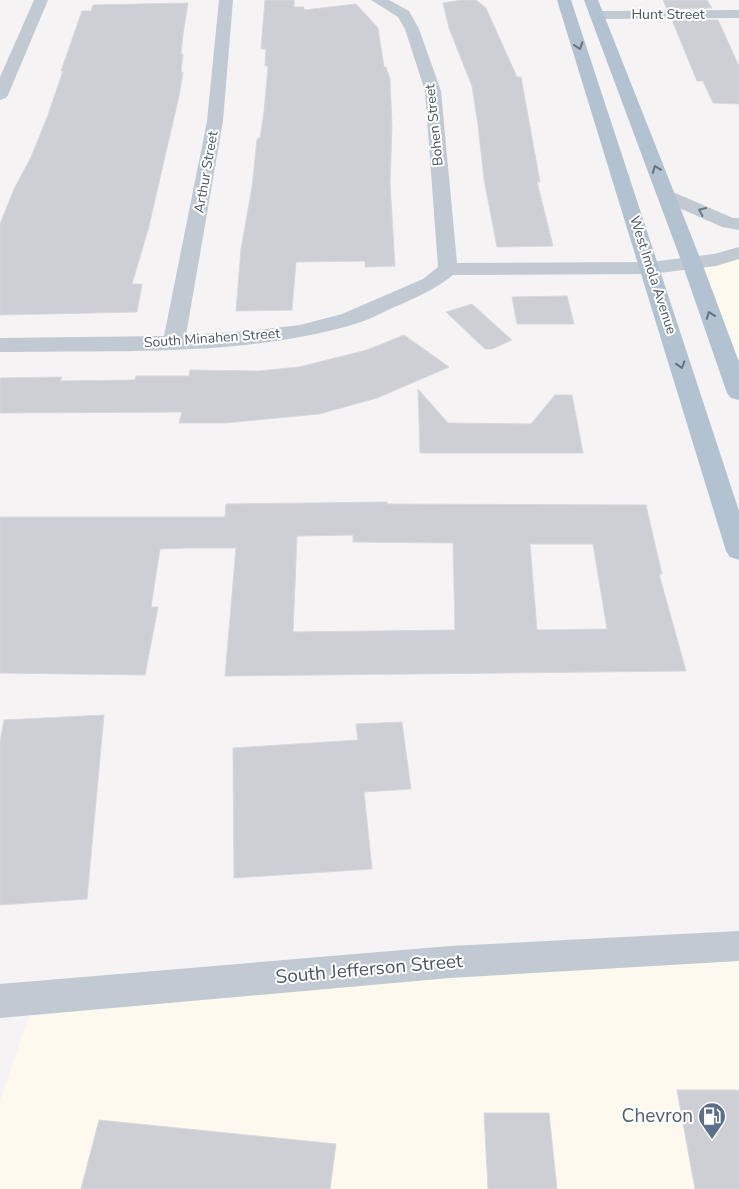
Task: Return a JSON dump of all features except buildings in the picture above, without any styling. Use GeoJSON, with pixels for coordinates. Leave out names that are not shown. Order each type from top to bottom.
{"type":"FeatureCollection","features":[{"type":"Feature","properties":{"kind":"main road","name":"West Imola Avenue"},"geometry":{"type":"LineString","coordinates":[[564,0],[651,268],[739,551]]}},
{"type":"Feature","properties":{"kind":"main road"},"geometry":{"type":"LineString","coordinates":[[594,7],[692,263],[739,394]]}},
{"type":"Feature","properties":{"kind":"street"},"geometry":{"type":"LineString","coordinates":[[0,95],[41,0]]}},
{"type":"Feature","properties":{"kind":"street","name":"Arthur Street"},"geometry":{"type":"LineString","coordinates":[[174,342],[215,121],[226,0]]}},
{"type":"Feature","properties":{"kind":"street","name":"Bohen Street"},"geometry":{"type":"LineString","coordinates":[[378,0],[404,14],[412,30],[433,91],[448,270]]}},
{"type":"Feature","properties":{"kind":"street","name":"Hunt Street"},"geometry":{"type":"LineString","coordinates":[[594,7],[739,14]]}},
{"type":"Feature","properties":{"kind":"street"},"geometry":{"type":"LineString","coordinates":[[666,195],[729,223],[739,224]]}},
{"type":"Feature","properties":{"kind":"street"},"geometry":{"type":"LineString","coordinates":[[448,270],[651,268],[716,260],[739,253]]}},
{"type":"Feature","properties":{"kind":"street","name":"South Minahen Street"},"geometry":{"type":"LineString","coordinates":[[0,345],[174,342],[250,338],[300,331],[349,319],[430,283],[448,270]]}},
{"type":"Feature","properties":{"kind":"street","name":"South Jefferson Street"},"geometry":{"type":"LineString","coordinates":[[0,1001],[450,962],[739,946]]}},
{"type":"Feature","properties":{"kind":"shaded area"},"geometry":{"type":"Polygon","coordinates":[[[739,253],[739,393],[692,263],[739,253]]]}},
{"type":"Feature","properties":{"kind":"shaded area"},"geometry":{"type":"Polygon","coordinates":[[[739,946],[739,1189],[0,1189],[0,1102],[35,998],[739,946]]]}},
{"type":"Feature","properties":{"kind":"place","name":"Chevron"},"geometry":{"type":"Point","coordinates":[712,1140]}}]}
